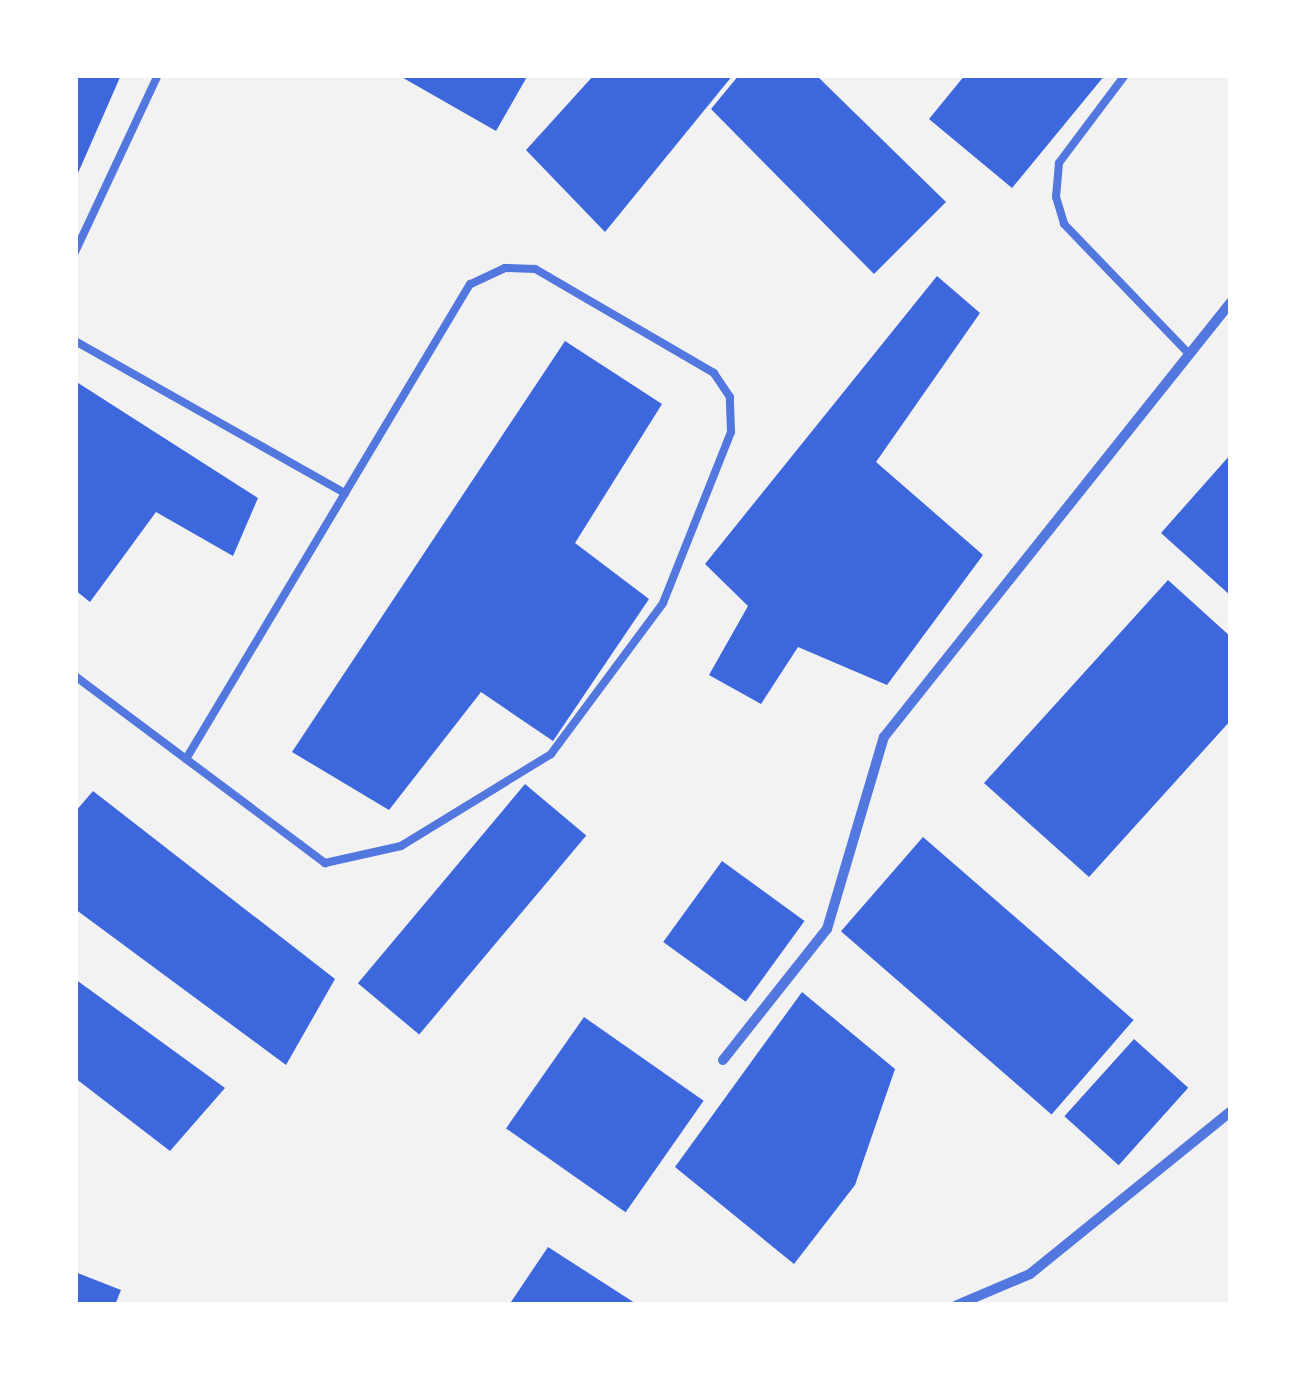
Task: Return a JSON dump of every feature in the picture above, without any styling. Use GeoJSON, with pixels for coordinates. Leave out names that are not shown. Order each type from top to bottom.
{"type":"FeatureCollection","features":[{"type":"Feature","properties":{"kind":"street"},"geometry":{"type":"LineString","coordinates":[[723,1060],[827,929],[884,736],[1231,302]]}},
{"type":"Feature","properties":{"kind":"street"},"geometry":{"type":"LineString","coordinates":[[957,1305],[1030,1274],[1231,1112]]}},
{"type":"Feature","properties":{"kind":"lane"},"geometry":{"type":"LineString","coordinates":[[75,252],[158,75]]}},
{"type":"Feature","properties":{"kind":"lane"},"geometry":{"type":"LineString","coordinates":[[1125,75],[1059,163],[1056,197],[1064,224],[1188,352]]}},
{"type":"Feature","properties":{"kind":"lane"},"geometry":{"type":"LineString","coordinates":[[75,676],[186,760],[325,862],[401,846],[466,812],[551,754],[663,602],[731,432],[730,397],[692,354],[594,295],[535,268],[505,268],[470,284],[186,760]]}},
{"type":"Feature","properties":{"kind":"lane"},"geometry":{"type":"LineString","coordinates":[[75,342],[345,492]]}},
{"type":"Feature","properties":{"kind":"building"},"geometry":{"type":"Polygon","coordinates":[[[75,75],[121,75],[75,180],[75,75]]]}},
{"type":"Feature","properties":{"kind":"building"},"geometry":{"type":"Polygon","coordinates":[[[398,75],[528,75],[496,131],[398,75]]]}},
{"type":"Feature","properties":{"kind":"building"},"geometry":{"type":"Polygon","coordinates":[[[594,75],[733,75],[605,232],[526,150],[594,75]]]}},
{"type":"Feature","properties":{"kind":"building"},"geometry":{"type":"Polygon","coordinates":[[[739,75],[816,75],[946,202],[874,274],[711,109],[739,75]]]}},
{"type":"Feature","properties":{"kind":"building"},"geometry":{"type":"Polygon","coordinates":[[[965,75],[1105,75],[1012,188],[929,119],[965,75]]]}},
{"type":"Feature","properties":{"kind":"building"},"geometry":{"type":"Polygon","coordinates":[[[937,276],[980,313],[876,462],[983,555],[887,685],[798,647],[761,704],[709,675],[748,606],[705,564],[937,276]]]}},
{"type":"Feature","properties":{"kind":"building"},"geometry":{"type":"Polygon","coordinates":[[[565,341],[662,404],[575,543],[649,599],[553,741],[481,692],[389,810],[292,752],[565,341]]]}},
{"type":"Feature","properties":{"kind":"building"},"geometry":{"type":"Polygon","coordinates":[[[75,381],[258,498],[233,556],[156,512],[90,602],[75,590],[75,381]]]}},
{"type":"Feature","properties":{"kind":"building"},"geometry":{"type":"Polygon","coordinates":[[[1231,454],[1231,596],[1161,533],[1231,454]]]}},
{"type":"Feature","properties":{"kind":"building"},"geometry":{"type":"Polygon","coordinates":[[[1168,580],[1231,637],[1231,720],[1089,877],[984,783],[1168,580]]]}},
{"type":"Feature","properties":{"kind":"building"},"geometry":{"type":"Polygon","coordinates":[[[525,784],[586,835],[419,1035],[358,983],[525,784]]]}},
{"type":"Feature","properties":{"kind":"building"},"geometry":{"type":"Polygon","coordinates":[[[93,791],[335,979],[286,1065],[75,909],[75,812],[93,791]]]}},
{"type":"Feature","properties":{"kind":"building"},"geometry":{"type":"Polygon","coordinates":[[[923,837],[1134,1020],[1052,1114],[841,931],[923,837]]]}},
{"type":"Feature","properties":{"kind":"building"},"geometry":{"type":"Polygon","coordinates":[[[722,861],[805,921],[746,1002],[663,942],[722,861]]]}},
{"type":"Feature","properties":{"kind":"building"},"geometry":{"type":"Polygon","coordinates":[[[75,979],[225,1088],[170,1151],[75,1078],[75,979]]]}},
{"type":"Feature","properties":{"kind":"building"},"geometry":{"type":"Polygon","coordinates":[[[802,992],[895,1069],[855,1185],[794,1264],[675,1167],[802,992]]]}},
{"type":"Feature","properties":{"kind":"building"},"geometry":{"type":"Polygon","coordinates":[[[584,1017],[704,1101],[626,1212],[506,1128],[584,1017]]]}},
{"type":"Feature","properties":{"kind":"building"},"geometry":{"type":"Polygon","coordinates":[[[1134,1039],[1188,1088],[1119,1165],[1064,1116],[1134,1039]]]}},
{"type":"Feature","properties":{"kind":"building"},"geometry":{"type":"Polygon","coordinates":[[[548,1247],[638,1305],[509,1305],[548,1247]]]}},
{"type":"Feature","properties":{"kind":"building"},"geometry":{"type":"Polygon","coordinates":[[[75,1272],[121,1290],[115,1305],[75,1305],[75,1272]]]}}]}
